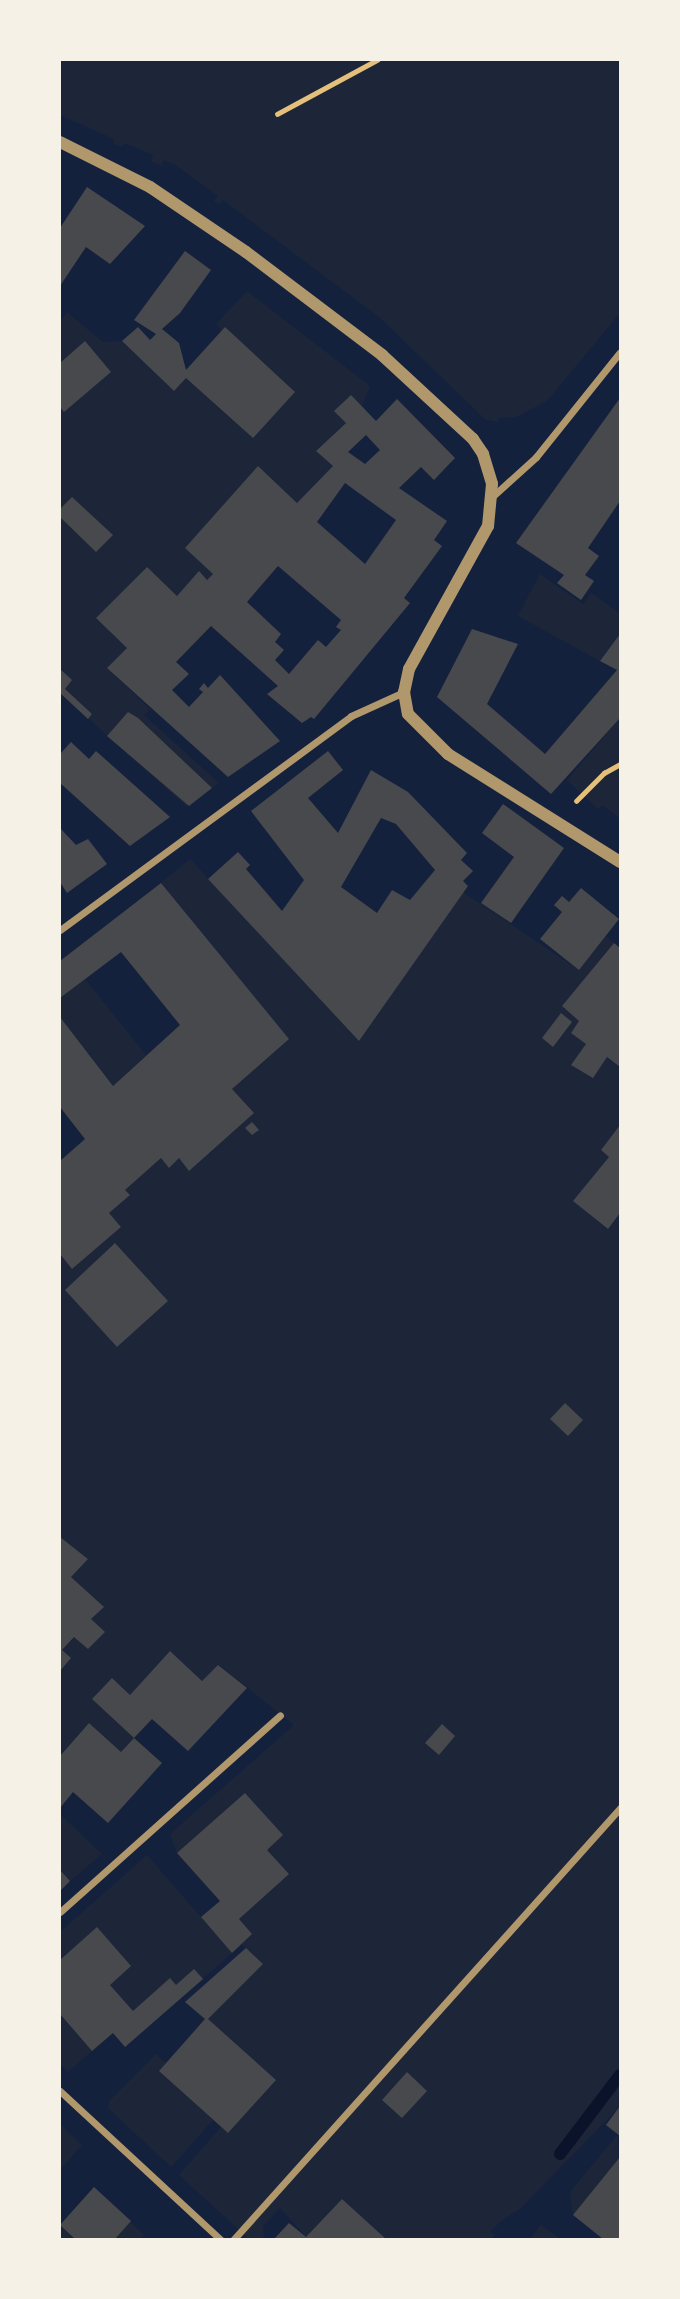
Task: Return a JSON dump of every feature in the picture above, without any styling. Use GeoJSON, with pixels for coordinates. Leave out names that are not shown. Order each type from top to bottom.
{"type":"FeatureCollection","features":[{"type":"Feature","properties":{"kind":"street"},"geometry":{"type":"LineString","coordinates":[[60,142],[179,206],[382,355],[473,439],[488,467],[493,496],[481,541],[414,657],[404,692],[413,723],[448,754],[621,862]]}},
{"type":"Feature","properties":{"kind":"street"},"geometry":{"type":"LineString","coordinates":[[493,496],[536,457],[621,352]]}},
{"type":"Feature","properties":{"kind":"street"},"geometry":{"type":"LineString","coordinates":[[60,930],[351,716],[404,692]]}},
{"type":"Feature","properties":{"kind":"street"},"geometry":{"type":"LineString","coordinates":[[60,1912],[281,1715]]}},
{"type":"Feature","properties":{"kind":"street"},"geometry":{"type":"LineString","coordinates":[[233,2239],[621,1808]]}},
{"type":"Feature","properties":{"kind":"street"},"geometry":{"type":"LineString","coordinates":[[60,2091],[221,2239]]}},
{"type":"Feature","properties":{"kind":"path"},"geometry":{"type":"LineString","coordinates":[[277,114],[377,60]]}},
{"type":"Feature","properties":{"kind":"path"},"geometry":{"type":"LineString","coordinates":[[574,804],[604,773],[621,764]]}},
{"type":"Feature","properties":{"kind":"shaded area"},"geometry":{"type":"Polygon","coordinates":[[[60,60],[620,60],[620,313],[547,401],[516,417],[498,418],[498,422],[486,420],[379,317],[223,200],[220,204],[214,201],[218,196],[177,166],[164,160],[161,166],[151,161],[153,155],[125,143],[122,147],[113,143],[114,139],[60,115],[60,60]]]}},
{"type":"Feature","properties":{"kind":"shaded area"},"geometry":{"type":"Polygon","coordinates":[[[247,291],[370,386],[362,407],[316,451],[333,466],[297,503],[259,467],[185,548],[213,574],[207,580],[199,572],[177,596],[146,567],[97,618],[127,648],[107,668],[150,709],[144,715],[219,783],[186,806],[60,693],[60,321],[67,312],[103,342],[122,341],[174,391],[186,378],[182,374],[222,330],[216,324],[247,291]]]}},
{"type":"Feature","properties":{"kind":"shaded area"},"geometry":{"type":"Polygon","coordinates":[[[540,574],[583,604],[591,593],[620,613],[620,634],[600,661],[518,616],[540,574]]]}},
{"type":"Feature","properties":{"kind":"shaded area"},"geometry":{"type":"Polygon","coordinates":[[[620,718],[620,819],[603,805],[598,809],[567,780],[620,718]]]}},
{"type":"Feature","properties":{"kind":"shaded area"},"geometry":{"type":"Polygon","coordinates":[[[190,859],[359,1041],[463,892],[579,970],[606,936],[614,943],[562,1006],[579,1021],[571,1033],[620,1067],[620,1125],[601,1150],[609,1157],[574,1201],[607,1229],[620,1213],[620,2106],[521,2208],[490,2232],[495,2235],[492,2239],[386,2239],[342,2199],[306,2237],[280,2208],[263,2226],[264,2239],[249,2239],[179,2175],[221,2127],[208,2019],[263,1963],[241,1944],[252,1934],[177,1853],[170,1834],[294,1725],[219,1665],[202,1681],[170,1651],[130,1695],[112,1678],[92,1699],[134,1738],[121,1752],[89,1723],[60,1756],[60,1671],[71,1658],[62,1650],[103,1607],[71,1577],[88,1559],[60,1537],[60,1254],[72,1269],[121,1227],[109,1213],[129,1196],[125,1190],[161,1158],[169,1167],[179,1158],[189,1171],[253,1114],[232,1089],[289,1039],[161,883],[190,859]],[[115,1243],[66,1290],[117,1347],[168,1301],[115,1243]]]}},
{"type":"Feature","properties":{"kind":"shaded area"},"geometry":{"type":"Polygon","coordinates":[[[85,979],[146,1055],[113,1086],[60,1017],[60,998],[85,979]]]}},
{"type":"Feature","properties":{"kind":"shaded area"},"geometry":{"type":"Polygon","coordinates":[[[60,1814],[102,1854],[70,1881],[60,1870],[60,1814]]]}},
{"type":"Feature","properties":{"kind":"shaded area"},"geometry":{"type":"Polygon","coordinates":[[[147,1855],[232,1953],[184,1995],[133,2011],[99,1973],[121,1954],[97,1928],[60,1960],[60,1932],[147,1855]]]}},
{"type":"Feature","properties":{"kind":"shaded area"},"geometry":{"type":"Polygon","coordinates":[[[60,2014],[92,2051],[68,2072],[60,2064],[60,2014]]]}},
{"type":"Feature","properties":{"kind":"shaded area"},"geometry":{"type":"Polygon","coordinates":[[[156,2054],[166,2063],[160,2071],[213,2120],[171,2167],[108,2108],[109,2101],[156,2054]]]}},
{"type":"Feature","properties":{"kind":"shaded area"},"geometry":{"type":"Polygon","coordinates":[[[60,2124],[82,2145],[60,2170],[60,2124]]]}},
{"type":"Feature","properties":{"kind":"shaded area"},"geometry":{"type":"Polygon","coordinates":[[[618,2134],[620,2239],[603,2239],[573,2215],[570,2192],[618,2134]]]}},
{"type":"Feature","properties":{"kind":"shaded area"},"geometry":{"type":"Polygon","coordinates":[[[94,2187],[144,2235],[140,2240],[60,2240],[60,2225],[94,2187]]]}},
{"type":"Feature","properties":{"kind":"shaded area"},"geometry":{"type":"Polygon","coordinates":[[[541,2225],[560,2239],[530,2239],[541,2225]]]}},
{"type":"Feature","properties":{"kind":"building"},"geometry":{"type":"Polygon","coordinates":[[[87,187],[145,226],[110,264],[86,247],[60,286],[60,228],[87,187]]]}},
{"type":"Feature","properties":{"kind":"building"},"geometry":{"type":"Polygon","coordinates":[[[185,251],[211,270],[180,313],[162,329],[179,343],[186,370],[225,327],[295,392],[253,438],[186,378],[174,391],[122,341],[138,327],[150,340],[156,334],[134,320],[185,251]]]}},
{"type":"Feature","properties":{"kind":"building"},"geometry":{"type":"Polygon","coordinates":[[[85,341],[111,372],[64,412],[60,407],[60,363],[85,341]]]}},
{"type":"Feature","properties":{"kind":"building"},"geometry":{"type":"Polygon","coordinates":[[[351,395],[376,421],[397,399],[455,458],[434,480],[421,467],[399,488],[447,521],[434,540],[442,546],[404,598],[410,603],[314,719],[311,717],[302,723],[267,694],[278,686],[211,626],[176,662],[189,674],[172,690],[189,707],[203,692],[199,689],[204,683],[208,688],[220,675],[280,741],[228,777],[107,668],[127,648],[96,618],[147,567],[177,596],[199,571],[207,580],[213,574],[185,548],[258,466],[297,503],[333,466],[316,451],[346,423],[334,411],[351,395]],[[366,435],[348,452],[365,464],[380,450],[366,435]],[[345,483],[317,522],[365,564],[396,520],[345,483]],[[278,566],[247,602],[281,634],[275,642],[284,650],[275,660],[289,674],[318,640],[326,647],[341,630],[336,627],[341,620],[278,566]]]}},
{"type":"Feature","properties":{"kind":"building"},"geometry":{"type":"Polygon","coordinates":[[[620,398],[620,501],[588,548],[599,556],[585,575],[594,581],[581,600],[557,583],[564,575],[516,543],[620,398]]]}},
{"type":"Feature","properties":{"kind":"building"},"geometry":{"type":"Polygon","coordinates":[[[72,497],[113,535],[96,552],[60,517],[60,509],[72,497]]]}},
{"type":"Feature","properties":{"kind":"building"},"geometry":{"type":"Polygon","coordinates":[[[472,629],[518,644],[487,704],[545,754],[617,670],[600,661],[620,634],[620,718],[551,794],[437,697],[472,629]]]}},
{"type":"Feature","properties":{"kind":"building"},"geometry":{"type":"Polygon","coordinates":[[[60,669],[72,680],[65,689],[92,714],[88,719],[60,693],[60,669]]]}},
{"type":"Feature","properties":{"kind":"building"},"geometry":{"type":"Polygon","coordinates":[[[128,712],[138,718],[212,788],[189,806],[107,736],[128,712]]]}},
{"type":"Feature","properties":{"kind":"building"},"geometry":{"type":"Polygon","coordinates":[[[71,742],[89,759],[96,751],[170,817],[130,846],[60,783],[60,754],[71,742]]]}},
{"type":"Feature","properties":{"kind":"building"},"geometry":{"type":"Polygon","coordinates":[[[328,751],[343,770],[308,798],[338,833],[371,770],[408,792],[467,853],[461,860],[473,871],[463,881],[468,886],[359,1041],[208,879],[238,852],[250,865],[246,869],[282,911],[304,880],[251,811],[328,751]],[[381,818],[341,887],[377,913],[392,890],[410,900],[435,870],[396,824],[381,818]]]}},
{"type":"Feature","properties":{"kind":"building"},"geometry":{"type":"Polygon","coordinates":[[[503,804],[564,848],[511,923],[481,903],[514,857],[482,833],[503,804]]]}},
{"type":"Feature","properties":{"kind":"building"},"geometry":{"type":"Polygon","coordinates":[[[60,828],[76,845],[88,839],[107,864],[67,893],[60,882],[60,828]]]}},
{"type":"Feature","properties":{"kind":"building"},"geometry":{"type":"Polygon","coordinates":[[[161,883],[289,1039],[232,1089],[254,1113],[189,1171],[179,1158],[169,1168],[161,1158],[125,1190],[130,1195],[109,1213],[121,1227],[72,1269],[60,1254],[60,1161],[85,1139],[60,1107],[60,1017],[113,1086],[180,1025],[121,952],[60,998],[60,961],[161,883]]]}},
{"type":"Feature","properties":{"kind":"building"},"geometry":{"type":"Polygon","coordinates":[[[581,888],[619,919],[579,970],[540,939],[562,912],[554,905],[562,896],[569,902],[581,888]]]}},
{"type":"Feature","properties":{"kind":"building"},"geometry":{"type":"Polygon","coordinates":[[[614,943],[620,948],[620,1067],[607,1057],[593,1078],[571,1065],[586,1044],[571,1033],[579,1021],[562,1006],[614,943]]]}},
{"type":"Feature","properties":{"kind":"building"},"geometry":{"type":"Polygon","coordinates":[[[561,1013],[572,1022],[553,1047],[542,1038],[561,1013]]]}},
{"type":"Feature","properties":{"kind":"building"},"geometry":{"type":"Polygon","coordinates":[[[252,1122],[259,1130],[252,1135],[245,1128],[252,1122]]]}},
{"type":"Feature","properties":{"kind":"building"},"geometry":{"type":"Polygon","coordinates":[[[620,1125],[620,1213],[608,1229],[573,1201],[609,1157],[601,1150],[620,1125]]]}},
{"type":"Feature","properties":{"kind":"building"},"geometry":{"type":"Polygon","coordinates":[[[115,1243],[168,1301],[117,1347],[65,1290],[115,1243]]]}},
{"type":"Feature","properties":{"kind":"building"},"geometry":{"type":"Polygon","coordinates":[[[565,1403],[583,1420],[568,1436],[550,1419],[565,1403]]]}},
{"type":"Feature","properties":{"kind":"building"},"geometry":{"type":"Polygon","coordinates":[[[60,1537],[88,1559],[71,1577],[104,1607],[91,1619],[105,1632],[88,1649],[74,1637],[62,1650],[71,1658],[60,1671],[60,1537]]]}},
{"type":"Feature","properties":{"kind":"building"},"geometry":{"type":"Polygon","coordinates":[[[170,1651],[202,1681],[218,1665],[247,1688],[188,1751],[152,1719],[134,1738],[92,1699],[112,1678],[130,1695],[170,1651]]]}},
{"type":"Feature","properties":{"kind":"building"},"geometry":{"type":"Polygon","coordinates":[[[89,1723],[121,1752],[134,1738],[162,1763],[108,1823],[73,1792],[60,1808],[60,1756],[89,1723]]]}},
{"type":"Feature","properties":{"kind":"building"},"geometry":{"type":"Polygon","coordinates":[[[442,1724],[455,1736],[439,1755],[425,1743],[442,1724]]]}},
{"type":"Feature","properties":{"kind":"building"},"geometry":{"type":"Polygon","coordinates":[[[245,1793],[283,1835],[267,1850],[289,1874],[239,1919],[252,1934],[232,1953],[201,1917],[220,1901],[177,1853],[245,1793]]]}},
{"type":"Feature","properties":{"kind":"building"},"geometry":{"type":"Polygon","coordinates":[[[60,1870],[70,1881],[60,1891],[60,1870]]]}},
{"type":"Feature","properties":{"kind":"building"},"geometry":{"type":"Polygon","coordinates":[[[97,1927],[131,1966],[110,1985],[133,2011],[170,1978],[176,1985],[194,1969],[203,1979],[125,2047],[113,2033],[92,2051],[60,2014],[60,1960],[97,1927]]]}},
{"type":"Feature","properties":{"kind":"building"},"geometry":{"type":"Polygon","coordinates":[[[246,1948],[263,1964],[208,2019],[276,2080],[228,2133],[159,2071],[205,2019],[185,2002],[246,1948]]]}},
{"type":"Feature","properties":{"kind":"building"},"geometry":{"type":"Polygon","coordinates":[[[407,2072],[427,2091],[402,2118],[382,2100],[407,2072]]]}},
{"type":"Feature","properties":{"kind":"building"},"geometry":{"type":"Polygon","coordinates":[[[620,2106],[620,2136],[606,2125],[620,2106]]]}},
{"type":"Feature","properties":{"kind":"building"},"geometry":{"type":"Polygon","coordinates":[[[620,2157],[620,2239],[603,2239],[573,2215],[620,2157]]]}},
{"type":"Feature","properties":{"kind":"building"},"geometry":{"type":"Polygon","coordinates":[[[94,2187],[131,2221],[115,2239],[75,2239],[60,2225],[94,2187]]]}},
{"type":"Feature","properties":{"kind":"building"},"geometry":{"type":"Polygon","coordinates":[[[342,2199],[386,2239],[274,2239],[289,2223],[306,2237],[342,2199]]]}},
{"type":"Feature","properties":{"kind":"waterway"},"geometry":{"type":"LineString","coordinates":[[560,2154],[620,2075]]}}]}
